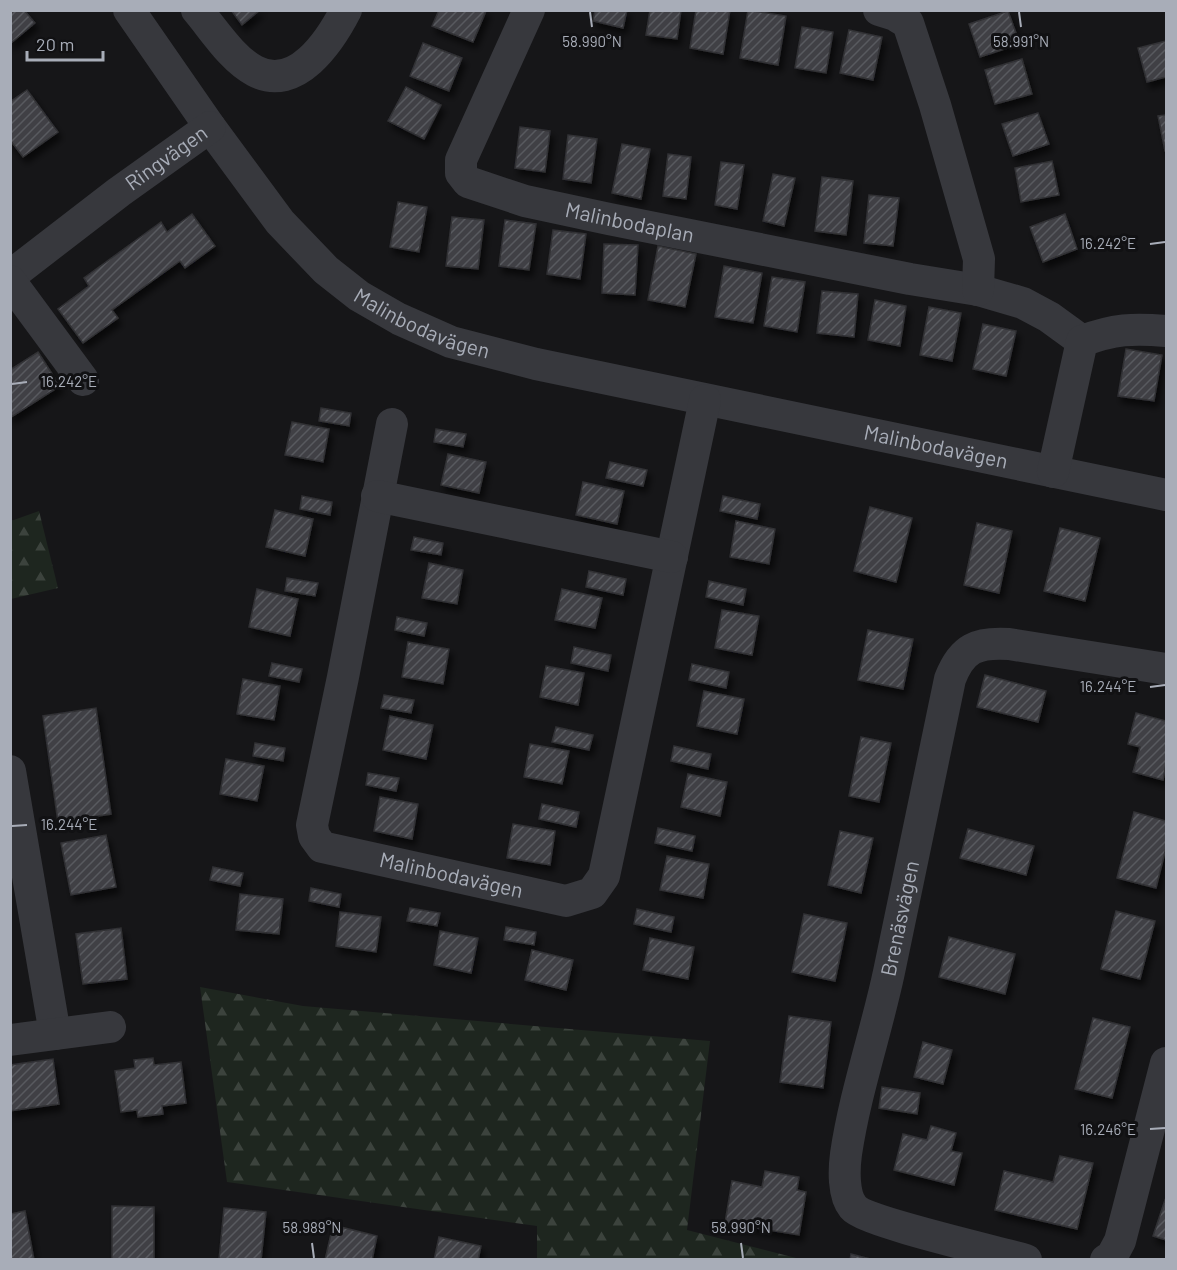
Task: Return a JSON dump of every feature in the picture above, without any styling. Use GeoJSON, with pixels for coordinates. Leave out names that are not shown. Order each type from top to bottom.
{"type":"FeatureCollection","features":[{"type":"Feature","properties":{"kind":"street","name":"Ringvägen"},"geometry":{"type":"LineString","coordinates":[[10,276],[119,192],[210,127],[129,10]]}},
{"type":"Feature","properties":{"kind":"street"},"geometry":{"type":"LineString","coordinates":[[197,10],[237,57],[255,71],[270,77],[296,72],[319,52],[345,10]]}},
{"type":"Feature","properties":{"kind":"street","name":"Malinbodaplan"},"geometry":{"type":"LineString","coordinates":[[529,10],[461,160],[461,173],[468,182],[525,201],[609,219],[910,279],[978,290],[1023,303],[1049,317],[1082,341]]}},
{"type":"Feature","properties":{"kind":"street"},"geometry":{"type":"LineString","coordinates":[[879,10],[895,15],[908,23],[935,105],[979,259],[978,290]]}},
{"type":"Feature","properties":{"kind":"street","name":"Malinbodavägen"},"geometry":{"type":"LineString","coordinates":[[210,127],[280,222],[326,270],[359,296],[399,319],[451,342],[536,364],[1167,495]]}},
{"type":"Feature","properties":{"kind":"street"},"geometry":{"type":"LineString","coordinates":[[10,281],[83,380]]}},
{"type":"Feature","properties":{"kind":"street"},"geometry":{"type":"LineString","coordinates":[[1053,472],[1082,341],[1109,331],[1143,329],[1167,331]]}},
{"type":"Feature","properties":{"kind":"street","name":"Malinbodavägen"},"geometry":{"type":"LineString","coordinates":[[392,424],[312,825],[314,836],[322,847],[566,901],[592,893],[604,876],[705,400]]}},
{"type":"Feature","properties":{"kind":"street"},"geometry":{"type":"LineString","coordinates":[[377,496],[672,557]]}},
{"type":"Feature","properties":{"kind":"street","name":"Brenäsvägen"},"geometry":{"type":"LineString","coordinates":[[1026,1260],[884,1222],[854,1209],[848,1198],[845,1177],[846,1156],[853,1120],[888,974],[950,679],[956,664],[969,651],[986,643],[1009,644],[1167,669]]}},
{"type":"Feature","properties":{"kind":"street"},"geometry":{"type":"LineString","coordinates":[[10,771],[14,783],[55,1034]]}},
{"type":"Feature","properties":{"kind":"street"},"geometry":{"type":"LineString","coordinates":[[10,1040],[110,1027]]}},
{"type":"Feature","properties":{"kind":"street"},"geometry":{"type":"LineString","coordinates":[[1106,1260],[1112,1256],[1120,1241],[1167,1063]]}},
{"type":"Feature","properties":{"kind":"green space"},"geometry":{"type":"Polygon","coordinates":[[[39,511],[58,588],[11,599],[11,521],[39,511]]]}},
{"type":"Feature","properties":{"kind":"green space"},"geometry":{"type":"Polygon","coordinates":[[[200,987],[303,1006],[710,1041],[687,1230],[800,1259],[537,1259],[537,1226],[227,1182],[200,987]]]}},
{"type":"Feature","properties":{"kind":"building"},"geometry":{"type":"Polygon","coordinates":[[[10,10],[24,10],[35,23],[10,44],[10,10]]]}},
{"type":"Feature","properties":{"kind":"building"},"geometry":{"type":"Polygon","coordinates":[[[231,10],[260,10],[242,25],[231,10]]]}},
{"type":"Feature","properties":{"kind":"building"},"geometry":{"type":"Polygon","coordinates":[[[439,10],[486,11],[473,42],[432,26],[439,10]]]}},
{"type":"Feature","properties":{"kind":"building"},"geometry":{"type":"Polygon","coordinates":[[[595,10],[627,10],[623,28],[593,21],[595,10]]]}},
{"type":"Feature","properties":{"kind":"building"},"geometry":{"type":"Polygon","coordinates":[[[650,10],[681,10],[677,39],[646,35],[650,10]]]}},
{"type":"Feature","properties":{"kind":"building"},"geometry":{"type":"Polygon","coordinates":[[[696,10],[730,10],[723,54],[690,48],[696,10]]]}},
{"type":"Feature","properties":{"kind":"building"},"geometry":{"type":"Polygon","coordinates":[[[748,10],[786,16],[778,65],[740,58],[748,10]]]}},
{"type":"Feature","properties":{"kind":"building"},"geometry":{"type":"Polygon","coordinates":[[[1008,11],[1020,44],[980,57],[969,24],[1008,11]]]}},
{"type":"Feature","properties":{"kind":"building"},"geometry":{"type":"Polygon","coordinates":[[[802,27],[833,32],[826,73],[795,68],[802,27]]]}},
{"type":"Feature","properties":{"kind":"building"},"geometry":{"type":"Polygon","coordinates":[[[849,30],[882,37],[873,80],[840,73],[849,30]]]}},
{"type":"Feature","properties":{"kind":"building"},"geometry":{"type":"Polygon","coordinates":[[[1166,41],[1166,77],[1147,82],[1138,48],[1166,41]]]}},
{"type":"Feature","properties":{"kind":"building"},"geometry":{"type":"Polygon","coordinates":[[[423,43],[462,58],[449,91],[410,76],[423,43]]]}},
{"type":"Feature","properties":{"kind":"building"},"geometry":{"type":"Polygon","coordinates":[[[1022,59],[1032,94],[995,104],[985,70],[1022,59]]]}},
{"type":"Feature","properties":{"kind":"building"},"geometry":{"type":"Polygon","coordinates":[[[406,87],[441,105],[424,139],[388,121],[406,87]]]}},
{"type":"Feature","properties":{"kind":"building"},"geometry":{"type":"Polygon","coordinates":[[[27,90],[58,132],[23,157],[10,140],[10,102],[27,90]]]}},
{"type":"Feature","properties":{"kind":"building"},"geometry":{"type":"Polygon","coordinates":[[[1038,113],[1049,144],[1013,156],[1002,124],[1038,113]]]}},
{"type":"Feature","properties":{"kind":"building"},"geometry":{"type":"Polygon","coordinates":[[[1166,115],[1166,151],[1165,151],[1158,116],[1166,115]]]}},
{"type":"Feature","properties":{"kind":"building"},"geometry":{"type":"Polygon","coordinates":[[[520,127],[550,131],[545,172],[515,168],[520,127]]]}},
{"type":"Feature","properties":{"kind":"building"},"geometry":{"type":"Polygon","coordinates":[[[568,135],[597,139],[591,183],[563,179],[568,135]]]}},
{"type":"Feature","properties":{"kind":"building"},"geometry":{"type":"Polygon","coordinates":[[[622,144],[650,149],[641,199],[612,193],[622,144]]]}},
{"type":"Feature","properties":{"kind":"building"},"geometry":{"type":"Polygon","coordinates":[[[668,154],[691,157],[686,199],[663,196],[668,154]]]}},
{"type":"Feature","properties":{"kind":"building"},"geometry":{"type":"Polygon","coordinates":[[[1052,161],[1059,195],[1021,202],[1015,168],[1052,161]]]}},
{"type":"Feature","properties":{"kind":"building"},"geometry":{"type":"Polygon","coordinates":[[[721,162],[744,165],[737,209],[715,205],[721,162]]]}},
{"type":"Feature","properties":{"kind":"building"},"geometry":{"type":"Polygon","coordinates":[[[773,174],[795,178],[784,226],[763,221],[773,174]]]}},
{"type":"Feature","properties":{"kind":"building"},"geometry":{"type":"Polygon","coordinates":[[[822,177],[853,181],[846,235],[815,231],[822,177]]]}},
{"type":"Feature","properties":{"kind":"building"},"geometry":{"type":"Polygon","coordinates":[[[869,195],[899,198],[893,246],[864,243],[869,195]]]}},
{"type":"Feature","properties":{"kind":"building"},"geometry":{"type":"Polygon","coordinates":[[[398,202],[427,207],[419,252],[390,247],[398,202]]]}},
{"type":"Feature","properties":{"kind":"building"},"geometry":{"type":"Polygon","coordinates":[[[192,214],[215,246],[185,268],[180,261],[112,310],[118,318],[83,343],[58,309],[89,286],[84,278],[161,222],[167,232],[192,214]]]}},
{"type":"Feature","properties":{"kind":"building"},"geometry":{"type":"Polygon","coordinates":[[[1065,214],[1077,249],[1043,262],[1030,227],[1065,214]]]}},
{"type":"Feature","properties":{"kind":"building"},"geometry":{"type":"Polygon","coordinates":[[[452,217],[484,220],[478,269],[446,266],[452,217]]]}},
{"type":"Feature","properties":{"kind":"building"},"geometry":{"type":"Polygon","coordinates":[[[505,220],[536,224],[529,270],[499,266],[505,220]]]}},
{"type":"Feature","properties":{"kind":"building"},"geometry":{"type":"Polygon","coordinates":[[[553,230],[586,234],[580,279],[547,274],[553,230]]]}},
{"type":"Feature","properties":{"kind":"building"},"geometry":{"type":"Polygon","coordinates":[[[604,244],[638,245],[635,295],[602,293],[604,244]]]}},
{"type":"Feature","properties":{"kind":"building"},"geometry":{"type":"Polygon","coordinates":[[[658,246],[696,254],[685,307],[648,300],[658,246]]]}},
{"type":"Feature","properties":{"kind":"building"},"geometry":{"type":"Polygon","coordinates":[[[724,266],[762,273],[753,323],[715,317],[724,266]]]}},
{"type":"Feature","properties":{"kind":"building"},"geometry":{"type":"Polygon","coordinates":[[[772,277],[805,282],[797,332],[764,326],[772,277]]]}},
{"type":"Feature","properties":{"kind":"building"},"geometry":{"type":"Polygon","coordinates":[[[822,291],[858,294],[854,337],[817,333],[822,291]]]}},
{"type":"Feature","properties":{"kind":"building"},"geometry":{"type":"Polygon","coordinates":[[[875,300],[906,306],[900,346],[868,340],[875,300]]]}},
{"type":"Feature","properties":{"kind":"building"},"geometry":{"type":"Polygon","coordinates":[[[929,307],[961,313],[952,361],[920,355],[929,307]]]}},
{"type":"Feature","properties":{"kind":"building"},"geometry":{"type":"Polygon","coordinates":[[[983,324],[1016,331],[1006,376],[973,369],[983,324]]]}},
{"type":"Feature","properties":{"kind":"building"},"geometry":{"type":"Polygon","coordinates":[[[1126,349],[1162,355],[1154,401],[1118,396],[1126,349]]]}},
{"type":"Feature","properties":{"kind":"building"},"geometry":{"type":"Polygon","coordinates":[[[38,352],[60,386],[10,418],[10,370],[38,352]]]}},
{"type":"Feature","properties":{"kind":"building"},"geometry":{"type":"Polygon","coordinates":[[[321,408],[351,413],[349,426],[319,421],[321,408]]]}},
{"type":"Feature","properties":{"kind":"building"},"geometry":{"type":"Polygon","coordinates":[[[292,422],[329,429],[323,462],[285,455],[292,422]]]}},
{"type":"Feature","properties":{"kind":"building"},"geometry":{"type":"Polygon","coordinates":[[[436,429],[466,434],[463,447],[434,442],[436,429]]]}},
{"type":"Feature","properties":{"kind":"building"},"geometry":{"type":"Polygon","coordinates":[[[448,454],[486,462],[479,493],[441,485],[448,454]]]}},
{"type":"Feature","properties":{"kind":"building"},"geometry":{"type":"Polygon","coordinates":[[[610,462],[647,470],[643,486],[606,478],[610,462]]]}},
{"type":"Feature","properties":{"kind":"building"},"geometry":{"type":"Polygon","coordinates":[[[583,482],[624,491],[617,524],[576,515],[583,482]]]}},
{"type":"Feature","properties":{"kind":"building"},"geometry":{"type":"Polygon","coordinates":[[[302,496],[332,502],[330,515],[300,509],[302,496]]]}},
{"type":"Feature","properties":{"kind":"building"},"geometry":{"type":"Polygon","coordinates":[[[723,496],[760,504],[757,519],[720,511],[723,496]]]}},
{"type":"Feature","properties":{"kind":"building"},"geometry":{"type":"Polygon","coordinates":[[[870,507],[912,518],[896,582],[854,571],[870,507]]]}},
{"type":"Feature","properties":{"kind":"building"},"geometry":{"type":"Polygon","coordinates":[[[275,510],[313,519],[305,556],[266,547],[275,510]]]}},
{"type":"Feature","properties":{"kind":"building"},"geometry":{"type":"Polygon","coordinates":[[[736,521],[775,529],[769,564],[730,557],[736,521]]]}},
{"type":"Feature","properties":{"kind":"building"},"geometry":{"type":"Polygon","coordinates":[[[977,523],[1012,531],[999,593],[964,585],[977,523]]]}},
{"type":"Feature","properties":{"kind":"building"},"geometry":{"type":"Polygon","coordinates":[[[1060,528],[1100,538],[1085,601],[1044,591],[1060,528]]]}},
{"type":"Feature","properties":{"kind":"building"},"geometry":{"type":"Polygon","coordinates":[[[414,537],[443,543],[441,555],[411,550],[414,537]]]}},
{"type":"Feature","properties":{"kind":"building"},"geometry":{"type":"Polygon","coordinates":[[[429,563],[463,570],[457,604],[422,598],[429,563]]]}},
{"type":"Feature","properties":{"kind":"building"},"geometry":{"type":"Polygon","coordinates":[[[589,571],[626,579],[623,595],[586,587],[589,571]]]}},
{"type":"Feature","properties":{"kind":"building"},"geometry":{"type":"Polygon","coordinates":[[[287,578],[318,583],[315,596],[285,591],[287,578]]]}},
{"type":"Feature","properties":{"kind":"building"},"geometry":{"type":"Polygon","coordinates":[[[709,581],[746,589],[743,605],[706,597],[709,581]]]}},
{"type":"Feature","properties":{"kind":"building"},"geometry":{"type":"Polygon","coordinates":[[[257,589],[298,599],[290,636],[249,627],[257,589]]]}},
{"type":"Feature","properties":{"kind":"building"},"geometry":{"type":"Polygon","coordinates":[[[562,589],[602,598],[595,628],[555,620],[562,589]]]}},
{"type":"Feature","properties":{"kind":"building"},"geometry":{"type":"Polygon","coordinates":[[[722,610],[759,616],[752,655],[715,648],[722,610]]]}},
{"type":"Feature","properties":{"kind":"building"},"geometry":{"type":"Polygon","coordinates":[[[397,617],[427,623],[424,636],[395,630],[397,617]]]}},
{"type":"Feature","properties":{"kind":"building"},"geometry":{"type":"Polygon","coordinates":[[[868,630],[913,639],[903,689],[858,680],[868,630]]]}},
{"type":"Feature","properties":{"kind":"building"},"geometry":{"type":"Polygon","coordinates":[[[408,642],[449,649],[443,684],[402,677],[408,642]]]}},
{"type":"Feature","properties":{"kind":"building"},"geometry":{"type":"Polygon","coordinates":[[[574,647],[611,655],[608,671],[571,663],[574,647]]]}},
{"type":"Feature","properties":{"kind":"building"},"geometry":{"type":"Polygon","coordinates":[[[272,663],[302,669],[299,682],[269,676],[272,663]]]}},
{"type":"Feature","properties":{"kind":"building"},"geometry":{"type":"Polygon","coordinates":[[[692,664],[729,672],[726,688],[689,680],[692,664]]]}},
{"type":"Feature","properties":{"kind":"building"},"geometry":{"type":"Polygon","coordinates":[[[546,666],[584,673],[578,705],[540,697],[546,666]]]}},
{"type":"Feature","properties":{"kind":"building"},"geometry":{"type":"Polygon","coordinates":[[[985,675],[1046,691],[1038,722],[977,707],[985,675]]]}},
{"type":"Feature","properties":{"kind":"building"},"geometry":{"type":"Polygon","coordinates":[[[243,679],[280,686],[274,720],[237,714],[243,679]]]}},
{"type":"Feature","properties":{"kind":"building"},"geometry":{"type":"Polygon","coordinates":[[[704,691],[744,699],[737,734],[697,726],[704,691]]]}},
{"type":"Feature","properties":{"kind":"building"},"geometry":{"type":"Polygon","coordinates":[[[384,695],[414,700],[411,713],[381,708],[384,695]]]}},
{"type":"Feature","properties":{"kind":"building"},"geometry":{"type":"Polygon","coordinates":[[[96,708],[111,814],[58,822],[43,716],[96,708]]]}},
{"type":"Feature","properties":{"kind":"building"},"geometry":{"type":"Polygon","coordinates":[[[1136,713],[1166,721],[1166,764],[1163,780],[1133,772],[1140,747],[1128,744],[1136,713]]]}},
{"type":"Feature","properties":{"kind":"building"},"geometry":{"type":"Polygon","coordinates":[[[390,716],[433,725],[426,759],[383,750],[390,716]]]}},
{"type":"Feature","properties":{"kind":"building"},"geometry":{"type":"Polygon","coordinates":[[[556,727],[593,735],[589,750],[552,742],[556,727]]]}},
{"type":"Feature","properties":{"kind":"building"},"geometry":{"type":"Polygon","coordinates":[[[861,737],[891,743],[879,802],[849,796],[861,737]]]}},
{"type":"Feature","properties":{"kind":"building"},"geometry":{"type":"Polygon","coordinates":[[[255,743],[285,748],[283,761],[253,756],[255,743]]]}},
{"type":"Feature","properties":{"kind":"building"},"geometry":{"type":"Polygon","coordinates":[[[530,744],[569,751],[562,784],[524,777],[530,744]]]}},
{"type":"Feature","properties":{"kind":"building"},"geometry":{"type":"Polygon","coordinates":[[[674,746],[711,754],[708,769],[671,761],[674,746]]]}},
{"type":"Feature","properties":{"kind":"building"},"geometry":{"type":"Polygon","coordinates":[[[226,759],[264,766],[257,801],[220,794],[226,759]]]}},
{"type":"Feature","properties":{"kind":"building"},"geometry":{"type":"Polygon","coordinates":[[[368,773],[399,778],[396,791],[366,785],[368,773]]]}},
{"type":"Feature","properties":{"kind":"building"},"geometry":{"type":"Polygon","coordinates":[[[688,774],[727,782],[720,816],[681,807],[688,774]]]}},
{"type":"Feature","properties":{"kind":"building"},"geometry":{"type":"Polygon","coordinates":[[[380,797],[418,804],[412,839],[374,831],[380,797]]]}},
{"type":"Feature","properties":{"kind":"building"},"geometry":{"type":"Polygon","coordinates":[[[542,804],[579,812],[576,827],[539,819],[542,804]]]}},
{"type":"Feature","properties":{"kind":"building"},"geometry":{"type":"Polygon","coordinates":[[[1134,812],[1166,821],[1166,848],[1156,888],[1117,878],[1134,812]]]}},
{"type":"Feature","properties":{"kind":"building"},"geometry":{"type":"Polygon","coordinates":[[[513,824],[555,831],[550,865],[507,858],[513,824]]]}},
{"type":"Feature","properties":{"kind":"building"},"geometry":{"type":"Polygon","coordinates":[[[658,828],[695,836],[692,851],[655,843],[658,828]]]}},
{"type":"Feature","properties":{"kind":"building"},"geometry":{"type":"Polygon","coordinates":[[[968,829],[1034,846],[1026,875],[960,858],[968,829]]]}},
{"type":"Feature","properties":{"kind":"building"},"geometry":{"type":"Polygon","coordinates":[[[840,831],[873,838],[861,893],[828,885],[840,831]]]}},
{"type":"Feature","properties":{"kind":"building"},"geometry":{"type":"Polygon","coordinates":[[[106,835],[116,887],[71,895],[61,843],[106,835]]]}},
{"type":"Feature","properties":{"kind":"building"},"geometry":{"type":"Polygon","coordinates":[[[667,856],[709,864],[703,898],[660,890],[667,856]]]}},
{"type":"Feature","properties":{"kind":"building"},"geometry":{"type":"Polygon","coordinates":[[[213,867],[243,873],[240,886],[210,880],[213,867]]]}},
{"type":"Feature","properties":{"kind":"building"},"geometry":{"type":"Polygon","coordinates":[[[311,888],[341,894],[339,907],[309,901],[311,888]]]}},
{"type":"Feature","properties":{"kind":"building"},"geometry":{"type":"Polygon","coordinates":[[[240,894],[283,899],[279,934],[236,930],[240,894]]]}},
{"type":"Feature","properties":{"kind":"building"},"geometry":{"type":"Polygon","coordinates":[[[410,908],[440,913],[437,926],[407,921],[410,908]]]}},
{"type":"Feature","properties":{"kind":"building"},"geometry":{"type":"Polygon","coordinates":[[[637,909],[674,917],[671,932],[634,924],[637,909]]]}},
{"type":"Feature","properties":{"kind":"building"},"geometry":{"type":"Polygon","coordinates":[[[1116,911],[1155,921],[1140,979],[1101,969],[1116,911]]]}},
{"type":"Feature","properties":{"kind":"building"},"geometry":{"type":"Polygon","coordinates":[[[340,912],[381,917],[376,952],[336,946],[340,912]]]}},
{"type":"Feature","properties":{"kind":"building"},"geometry":{"type":"Polygon","coordinates":[[[804,914],[847,923],[835,981],[792,972],[804,914]]]}},
{"type":"Feature","properties":{"kind":"building"},"geometry":{"type":"Polygon","coordinates":[[[506,927],[536,932],[534,945],[504,940],[506,927]]]}},
{"type":"Feature","properties":{"kind":"building"},"geometry":{"type":"Polygon","coordinates":[[[121,928],[127,979],[83,984],[76,934],[121,928]]]}},
{"type":"Feature","properties":{"kind":"building"},"geometry":{"type":"Polygon","coordinates":[[[440,931],[478,938],[471,973],[434,965],[440,931]]]}},
{"type":"Feature","properties":{"kind":"building"},"geometry":{"type":"Polygon","coordinates":[[[949,937],[1015,954],[1005,994],[939,977],[949,937]]]}},
{"type":"Feature","properties":{"kind":"building"},"geometry":{"type":"Polygon","coordinates":[[[650,938],[694,947],[688,979],[643,970],[650,938]]]}},
{"type":"Feature","properties":{"kind":"building"},"geometry":{"type":"Polygon","coordinates":[[[532,950],[573,960],[566,990],[525,980],[532,950]]]}},
{"type":"Feature","properties":{"kind":"building"},"geometry":{"type":"Polygon","coordinates":[[[789,1016],[831,1022],[823,1088],[780,1082],[789,1016]]]}},
{"type":"Feature","properties":{"kind":"building"},"geometry":{"type":"Polygon","coordinates":[[[1093,1018],[1130,1027],[1112,1098],[1075,1089],[1093,1018]]]}},
{"type":"Feature","properties":{"kind":"building"},"geometry":{"type":"Polygon","coordinates":[[[923,1042],[952,1050],[943,1084],[914,1077],[923,1042]]]}},
{"type":"Feature","properties":{"kind":"building"},"geometry":{"type":"Polygon","coordinates":[[[153,1058],[154,1065],[181,1062],[186,1103],[162,1106],[163,1114],[138,1117],[137,1110],[121,1112],[115,1071],[135,1068],[134,1060],[153,1058]]]}},
{"type":"Feature","properties":{"kind":"building"},"geometry":{"type":"Polygon","coordinates":[[[53,1059],[59,1104],[10,1111],[10,1065],[53,1059]]]}},
{"type":"Feature","properties":{"kind":"building"},"geometry":{"type":"Polygon","coordinates":[[[882,1087],[920,1093],[917,1114],[879,1108],[882,1087]]]}},
{"type":"Feature","properties":{"kind":"building"},"geometry":{"type":"Polygon","coordinates":[[[931,1126],[956,1133],[951,1151],[962,1153],[954,1185],[894,1170],[903,1134],[927,1140],[931,1126]]]}},
{"type":"Feature","properties":{"kind":"building"},"geometry":{"type":"Polygon","coordinates":[[[1060,1156],[1093,1163],[1077,1229],[995,1210],[1004,1171],[1053,1182],[1060,1156]]]}},
{"type":"Feature","properties":{"kind":"building"},"geometry":{"type":"Polygon","coordinates":[[[765,1171],[799,1177],[797,1190],[806,1192],[799,1235],[725,1223],[732,1181],[762,1187],[765,1171]]]}},
{"type":"Feature","properties":{"kind":"building"},"geometry":{"type":"Polygon","coordinates":[[[1166,1201],[1166,1240],[1153,1236],[1166,1201]]]}},
{"type":"Feature","properties":{"kind":"building"},"geometry":{"type":"Polygon","coordinates":[[[112,1206],[154,1207],[154,1260],[112,1260],[112,1206]]]}},
{"type":"Feature","properties":{"kind":"building"},"geometry":{"type":"Polygon","coordinates":[[[224,1208],[266,1212],[261,1260],[219,1260],[224,1208]]]}},
{"type":"Feature","properties":{"kind":"building"},"geometry":{"type":"Polygon","coordinates":[[[25,1211],[34,1260],[10,1260],[10,1214],[25,1211]]]}},
{"type":"Feature","properties":{"kind":"building"},"geometry":{"type":"Polygon","coordinates":[[[333,1225],[377,1236],[372,1260],[325,1260],[333,1225]]]}},
{"type":"Feature","properties":{"kind":"building"},"geometry":{"type":"Polygon","coordinates":[[[439,1237],[481,1246],[478,1260],[434,1260],[439,1237]]]}},
{"type":"Feature","properties":{"kind":"building"},"geometry":{"type":"Polygon","coordinates":[[[851,1254],[874,1260],[850,1260],[851,1254]]]}}]}
